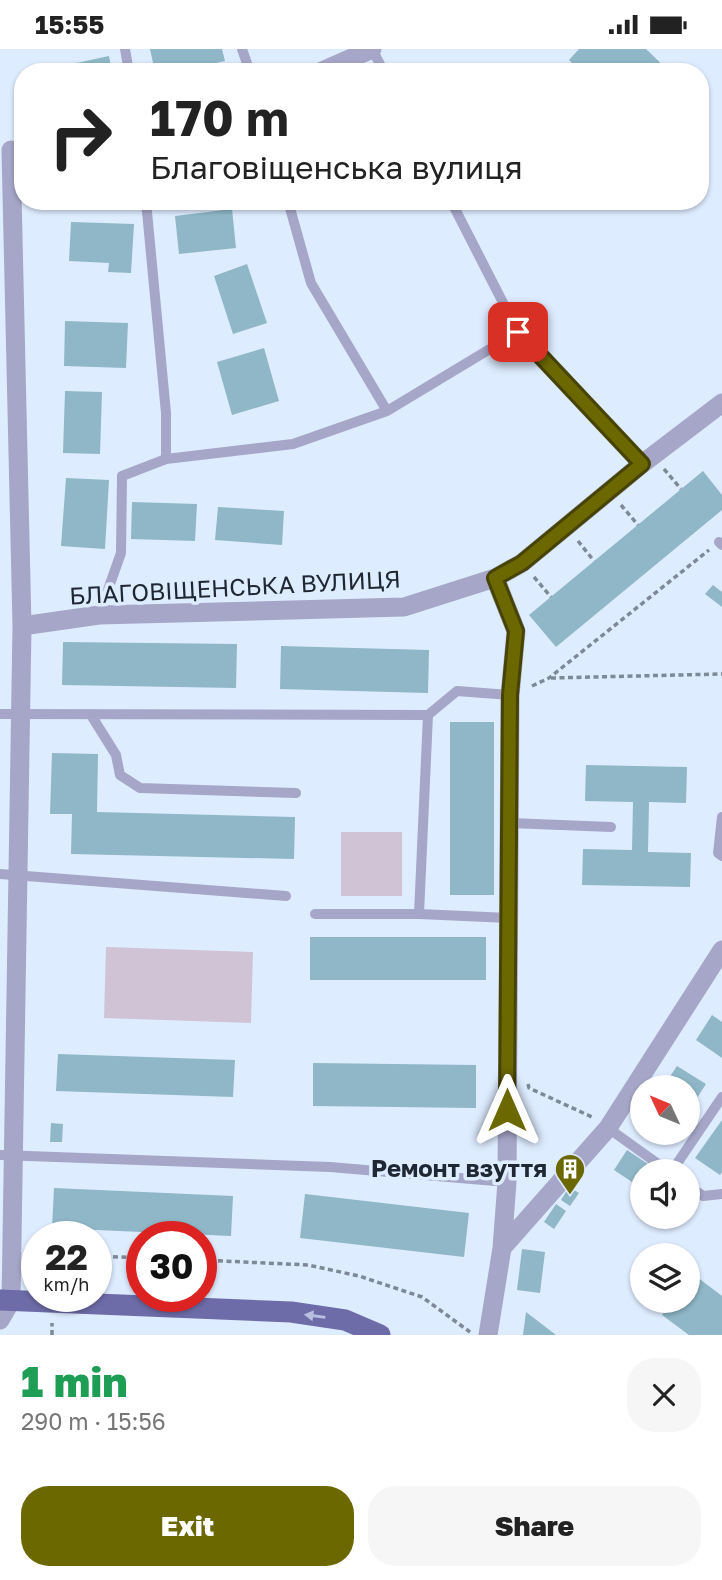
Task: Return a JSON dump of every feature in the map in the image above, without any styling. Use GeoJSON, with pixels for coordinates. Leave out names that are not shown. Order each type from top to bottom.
{"type":"FeatureCollection","features":[{"type":"Feature","properties":{"kind":"main road"},"geometry":{"type":"LineString","coordinates":[[6,1301],[291,1312],[345,1320],[380,1335]]}},
{"type":"Feature","properties":{"kind":"street"},"geometry":{"type":"LineString","coordinates":[[340,63],[372,49]]}},
{"type":"Feature","properties":{"kind":"street"},"geometry":{"type":"LineString","coordinates":[[0,1320],[6,1301],[9,875],[21,716],[22,626],[11,150]]}},
{"type":"Feature","properties":{"kind":"street","name":"БЛАГОВІЩЕНСЬКА ВУЛИЦЯ"},"geometry":{"type":"LineString","coordinates":[[22,626],[99,615],[404,607],[495,578],[522,563],[642,464],[722,403]]}},
{"type":"Feature","properties":{"kind":"street"},"geometry":{"type":"LineString","coordinates":[[488,1335],[502,1248],[507,1182],[510,695],[516,631],[495,578]]}},
{"type":"Feature","properties":{"kind":"street"},"geometry":{"type":"LineString","coordinates":[[502,1248],[608,1128],[722,950]]}},
{"type":"Feature","properties":{"kind":"lane"},"geometry":{"type":"LineString","coordinates":[[147,210],[166,413],[166,459]]}},
{"type":"Feature","properties":{"kind":"lane"},"geometry":{"type":"LineString","coordinates":[[291,210],[311,283],[387,411]]}},
{"type":"Feature","properties":{"kind":"lane"},"geometry":{"type":"LineString","coordinates":[[456,210],[518,332],[642,464]]}},
{"type":"Feature","properties":{"kind":"lane"},"geometry":{"type":"LineString","coordinates":[[99,615],[121,553],[122,476],[166,459],[293,444],[387,411],[518,332]]}},
{"type":"Feature","properties":{"kind":"lane"},"geometry":{"type":"LineString","coordinates":[[0,715],[428,715],[457,691],[510,695]]}},
{"type":"Feature","properties":{"kind":"lane"},"geometry":{"type":"LineString","coordinates":[[91,715],[116,755],[120,775],[140,788],[296,793]]}},
{"type":"Feature","properties":{"kind":"lane"},"geometry":{"type":"LineString","coordinates":[[419,914],[428,715]]}},
{"type":"Feature","properties":{"kind":"lane"},"geometry":{"type":"LineString","coordinates":[[722,817],[718,853],[722,856]]}},
{"type":"Feature","properties":{"kind":"lane"},"geometry":{"type":"LineString","coordinates":[[510,823],[611,827]]}},
{"type":"Feature","properties":{"kind":"lane"},"geometry":{"type":"LineString","coordinates":[[9,875],[286,896]]}},
{"type":"Feature","properties":{"kind":"lane"},"geometry":{"type":"LineString","coordinates":[[315,914],[419,914],[510,918]]}},
{"type":"Feature","properties":{"kind":"lane"},"geometry":{"type":"LineString","coordinates":[[678,1159],[722,1097]]}},
{"type":"Feature","properties":{"kind":"lane"},"geometry":{"type":"LineString","coordinates":[[608,1128],[653,1159]]}},
{"type":"Feature","properties":{"kind":"lane"},"geometry":{"type":"LineString","coordinates":[[7,1156],[330,1167],[507,1182]]}},
{"type":"Feature","properties":{"kind":"lane"},"geometry":{"type":"LineString","coordinates":[[700,1194],[703,1196],[722,1194]]}},
{"type":"Feature","properties":{"kind":"path"},"geometry":{"type":"LineString","coordinates":[[566,527],[594,561]]}},
{"type":"Feature","properties":{"kind":"path"},"geometry":{"type":"LineString","coordinates":[[510,695],[549,678],[720,544]]}},
{"type":"Feature","properties":{"kind":"path"},"geometry":{"type":"LineString","coordinates":[[522,563],[551,597]]}},
{"type":"Feature","properties":{"kind":"path"},"geometry":{"type":"LineString","coordinates":[[549,678],[722,674]]}},
{"type":"Feature","properties":{"kind":"path"},"geometry":{"type":"LineString","coordinates":[[524,1075],[530,1088],[590,1115],[608,1128]]}},
{"type":"Feature","properties":{"kind":"path"},"geometry":{"type":"LineString","coordinates":[[217,1261],[308,1265],[359,1276],[422,1297],[473,1335]]}},
{"type":"Feature","properties":{"kind":"shaded area"},"geometry":{"type":"Polygon","coordinates":[[[341,832],[402,832],[402,896],[341,896],[341,832]]]}},
{"type":"Feature","properties":{"kind":"shaded area"},"geometry":{"type":"Polygon","coordinates":[[[106,947],[253,952],[251,1023],[104,1018],[106,947]]]}},
{"type":"Feature","properties":{"kind":"building"},"geometry":{"type":"Polygon","coordinates":[[[150,49],[222,49],[225,61],[216,63],[153,63],[150,49]]]}},
{"type":"Feature","properties":{"kind":"building"},"geometry":{"type":"Polygon","coordinates":[[[579,49],[646,49],[661,63],[572,63],[569,60],[579,49]]]}},
{"type":"Feature","properties":{"kind":"building"},"geometry":{"type":"Polygon","coordinates":[[[109,56],[110,63],[76,63],[109,56]]]}},
{"type":"Feature","properties":{"kind":"building"},"geometry":{"type":"Polygon","coordinates":[[[232,210],[236,248],[179,254],[175,216],[232,210]]]}},
{"type":"Feature","properties":{"kind":"building"},"geometry":{"type":"Polygon","coordinates":[[[71,222],[134,224],[131,273],[108,272],[109,263],[69,261],[71,222]]]}},
{"type":"Feature","properties":{"kind":"building"},"geometry":{"type":"Polygon","coordinates":[[[247,264],[267,323],[233,334],[214,276],[247,264]]]}},
{"type":"Feature","properties":{"kind":"building"},"geometry":{"type":"Polygon","coordinates":[[[65,321],[128,323],[126,368],[64,366],[65,321]]]}},
{"type":"Feature","properties":{"kind":"building"},"geometry":{"type":"Polygon","coordinates":[[[264,348],[279,401],[232,415],[217,362],[264,348]]]}},
{"type":"Feature","properties":{"kind":"building"},"geometry":{"type":"Polygon","coordinates":[[[65,391],[102,392],[100,454],[63,453],[65,391]]]}},
{"type":"Feature","properties":{"kind":"building"},"geometry":{"type":"Polygon","coordinates":[[[703,471],[722,495],[722,510],[556,647],[529,615],[703,471]]]}},
{"type":"Feature","properties":{"kind":"building"},"geometry":{"type":"Polygon","coordinates":[[[66,478],[109,480],[105,549],[61,546],[66,478]]]}},
{"type":"Feature","properties":{"kind":"building"},"geometry":{"type":"Polygon","coordinates":[[[132,502],[197,504],[195,541],[131,539],[132,502]]]}},
{"type":"Feature","properties":{"kind":"building"},"geometry":{"type":"Polygon","coordinates":[[[218,507],[284,511],[282,545],[215,540],[218,507]]]}},
{"type":"Feature","properties":{"kind":"building"},"geometry":{"type":"Polygon","coordinates":[[[713,585],[722,592],[722,607],[705,594],[713,585]]]}},
{"type":"Feature","properties":{"kind":"building"},"geometry":{"type":"Polygon","coordinates":[[[63,642],[237,644],[236,688],[62,685],[63,642]]]}},
{"type":"Feature","properties":{"kind":"building"},"geometry":{"type":"Polygon","coordinates":[[[281,646],[429,650],[428,693],[280,689],[281,646]]]}},
{"type":"Feature","properties":{"kind":"building"},"geometry":{"type":"Polygon","coordinates":[[[450,722],[494,722],[494,895],[450,895],[450,722]]]}},
{"type":"Feature","properties":{"kind":"building"},"geometry":{"type":"Polygon","coordinates":[[[52,753],[98,754],[97,812],[295,817],[294,859],[71,854],[72,814],[50,814],[52,753]]]}},
{"type":"Feature","properties":{"kind":"building"},"geometry":{"type":"Polygon","coordinates":[[[586,765],[687,767],[686,803],[649,802],[648,852],[691,853],[690,887],[582,885],[583,849],[632,850],[633,802],[585,801],[586,765]]]}},
{"type":"Feature","properties":{"kind":"building"},"geometry":{"type":"Polygon","coordinates":[[[310,937],[486,937],[486,980],[310,980],[310,937]]]}},
{"type":"Feature","properties":{"kind":"building"},"geometry":{"type":"Polygon","coordinates":[[[712,1015],[722,1022],[722,1058],[696,1040],[712,1015]]]}},
{"type":"Feature","properties":{"kind":"building"},"geometry":{"type":"Polygon","coordinates":[[[58,1054],[235,1060],[233,1097],[56,1091],[58,1054]]]}},
{"type":"Feature","properties":{"kind":"building"},"geometry":{"type":"Polygon","coordinates":[[[313,1063],[476,1065],[476,1108],[313,1106],[313,1063]]]}},
{"type":"Feature","properties":{"kind":"building"},"geometry":{"type":"Polygon","coordinates":[[[677,1066],[692,1075],[671,1075],[677,1066]]]}},
{"type":"Feature","properties":{"kind":"building"},"geometry":{"type":"Polygon","coordinates":[[[700,1080],[706,1084],[700,1093],[700,1080]]]}},
{"type":"Feature","properties":{"kind":"building"},"geometry":{"type":"Polygon","coordinates":[[[722,1120],[720,1175],[695,1158],[722,1120]]]}},
{"type":"Feature","properties":{"kind":"building"},"geometry":{"type":"Polygon","coordinates":[[[51,1123],[63,1124],[62,1142],[50,1142],[51,1123]]]}},
{"type":"Feature","properties":{"kind":"building"},"geometry":{"type":"Polygon","coordinates":[[[627,1150],[640,1159],[630,1159],[630,1181],[614,1170],[627,1150]]]}},
{"type":"Feature","properties":{"kind":"building","name":"Ремонт взуття"},"geometry":{"type":"Polygon","coordinates":[[[569,1187],[579,1193],[570,1206],[561,1200],[569,1187]]]}},
{"type":"Feature","properties":{"kind":"building"},"geometry":{"type":"Polygon","coordinates":[[[54,1188],[233,1196],[231,1236],[217,1235],[217,1221],[126,1221],[126,1231],[112,1231],[112,1221],[52,1221],[54,1188]]]}},
{"type":"Feature","properties":{"kind":"building"},"geometry":{"type":"Polygon","coordinates":[[[305,1194],[469,1213],[464,1257],[300,1238],[305,1194]]]}},
{"type":"Feature","properties":{"kind":"building"},"geometry":{"type":"Polygon","coordinates":[[[556,1204],[566,1211],[554,1229],[544,1222],[556,1204]]]}},
{"type":"Feature","properties":{"kind":"building"},"geometry":{"type":"Polygon","coordinates":[[[522,1249],[545,1252],[540,1293],[517,1290],[522,1249]]]}},
{"type":"Feature","properties":{"kind":"building"},"geometry":{"type":"Polygon","coordinates":[[[700,1279],[722,1296],[722,1335],[689,1335],[662,1315],[700,1313],[700,1279]]]}},
{"type":"Feature","properties":{"kind":"building"},"geometry":{"type":"Polygon","coordinates":[[[526,1312],[556,1335],[523,1335],[526,1312]]]}},
{"type":"Feature","properties":{"kind":"place","name":"Ремонт взуття"},"geometry":{"type":"Point","coordinates":[570,1196]}},
{"type":"Feature","properties":{"kind":"route"},"geometry":{"type":"LineString","coordinates":[[507,1110],[510,695],[516,631],[495,578],[522,563],[642,464],[518,332]]}}]}
